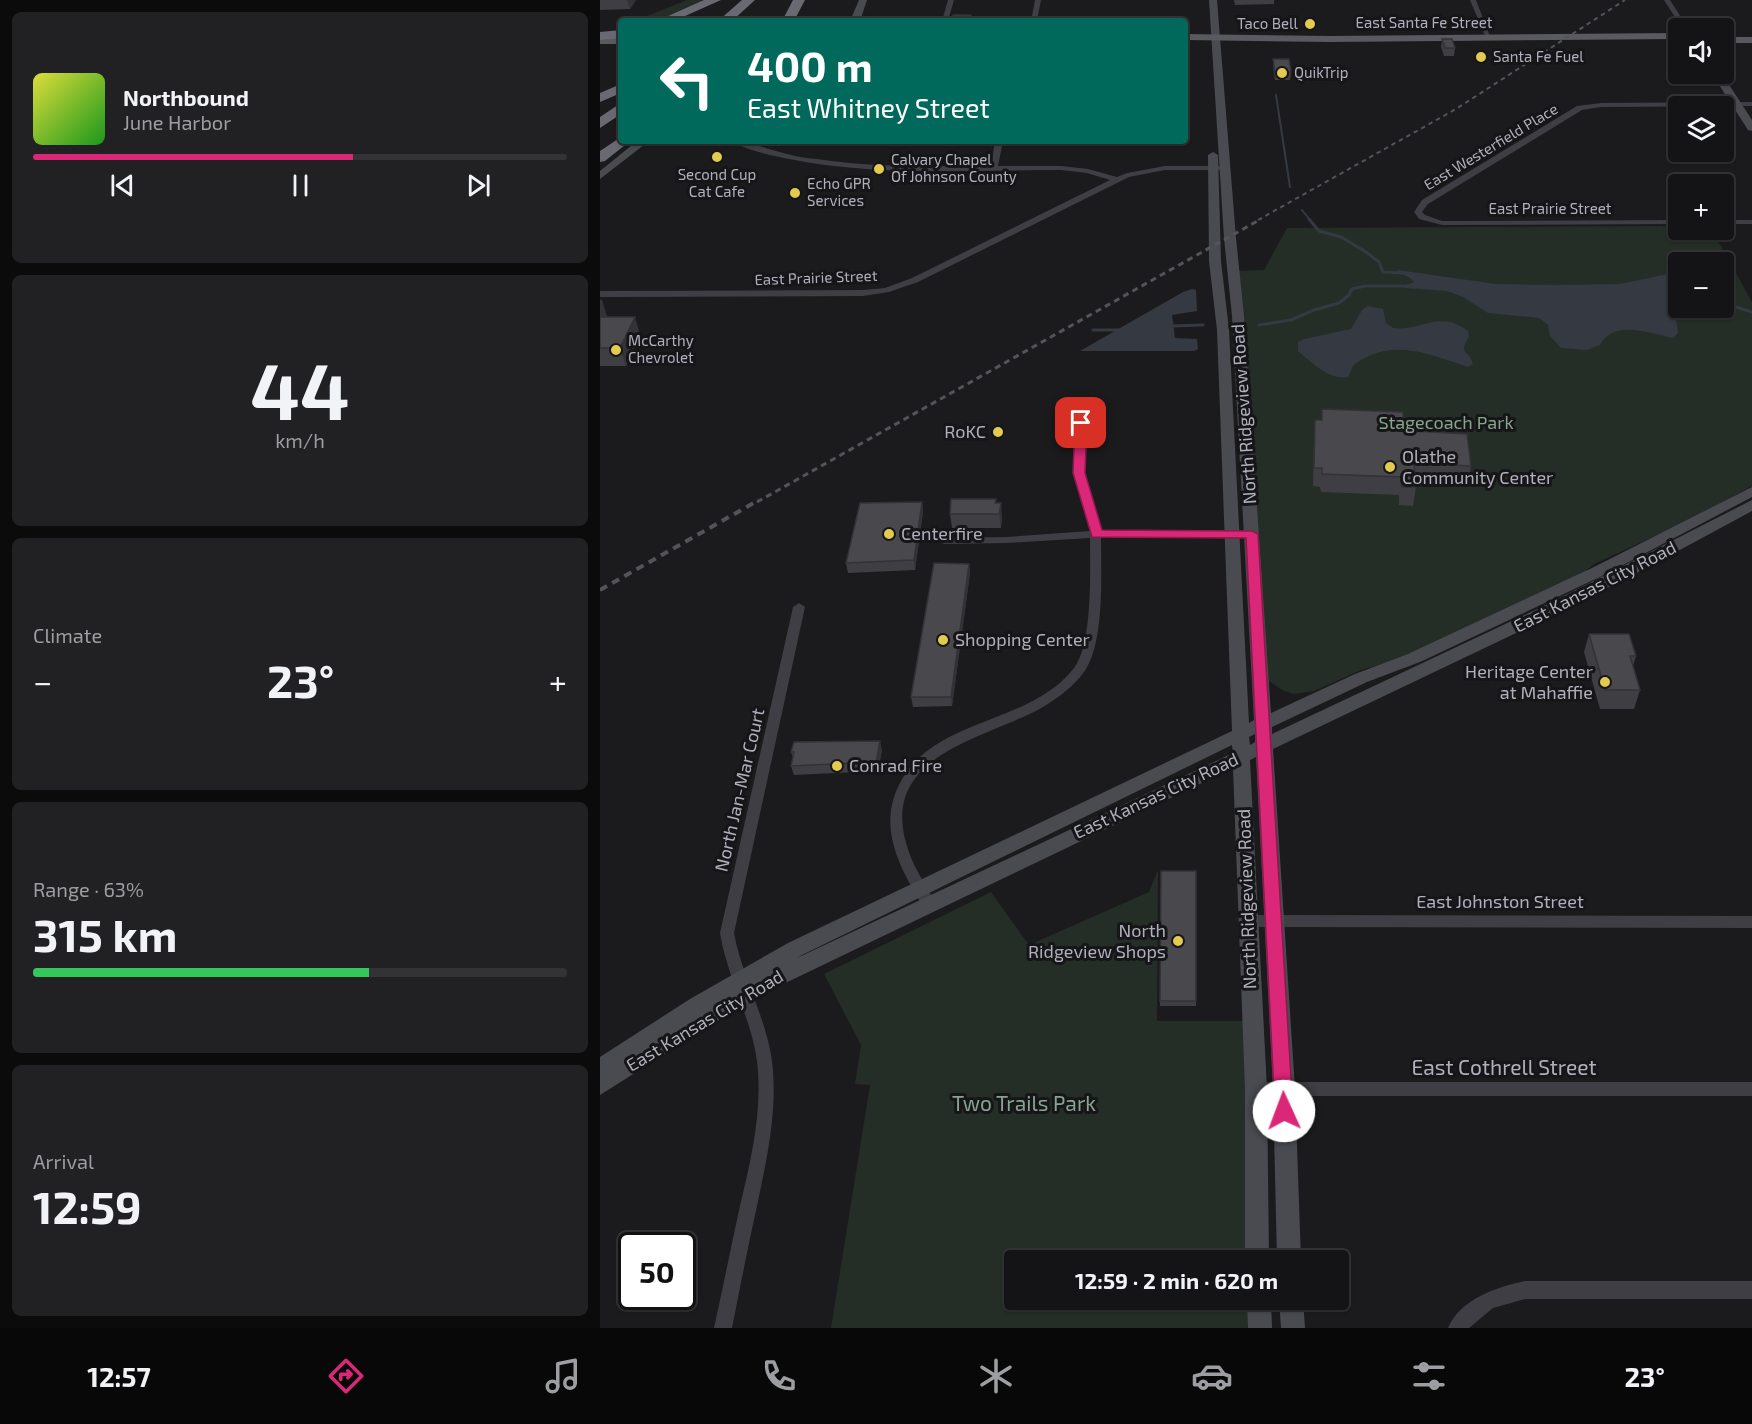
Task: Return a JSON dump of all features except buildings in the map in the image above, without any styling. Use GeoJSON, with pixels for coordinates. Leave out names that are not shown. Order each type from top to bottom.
{"type":"FeatureCollection","features":[{"type":"Feature","properties":{"kind":"highway"},"geometry":{"type":"LineString","coordinates":[[670,18],[715,0]]}},
{"type":"Feature","properties":{"kind":"highway"},"geometry":{"type":"LineString","coordinates":[[719,18],[731,0]]}},
{"type":"Feature","properties":{"kind":"highway"},"geometry":{"type":"LineString","coordinates":[[790,18],[799,0]]}},
{"type":"Feature","properties":{"kind":"highway"},"geometry":{"type":"LineString","coordinates":[[719,18],[754,4]]}},
{"type":"Feature","properties":{"kind":"highway"},"geometry":{"type":"LineString","coordinates":[[745,18],[754,4]]}},
{"type":"Feature","properties":{"kind":"highway"},"geometry":{"type":"LineString","coordinates":[[600,98],[618,89]]}},
{"type":"Feature","properties":{"kind":"highway"},"geometry":{"type":"LineString","coordinates":[[600,124],[618,109]]}},
{"type":"Feature","properties":{"kind":"highway"},"geometry":{"type":"LineString","coordinates":[[600,142],[618,127]]}},
{"type":"Feature","properties":{"kind":"highway"},"geometry":{"type":"LineString","coordinates":[[600,158],[619,144]]}},
{"type":"Feature","properties":{"kind":"main road"},"geometry":{"type":"LineString","coordinates":[[856,18],[863,0]]}},
{"type":"Feature","properties":{"kind":"main road","name":"North Ridgeview Road"},"geometry":{"type":"LineString","coordinates":[[1203,0],[1211,39],[1219,167],[1238,316],[1275,921],[1284,1089],[1289,1250]]}},
{"type":"Feature","properties":{"kind":"main road","name":"North Ridgeview Road"},"geometry":{"type":"LineString","coordinates":[[1211,39],[1214,4]]}},
{"type":"Feature","properties":{"kind":"main road","name":"East Santa Fe Street"},"geometry":{"type":"LineString","coordinates":[[1188,37],[1668,38]]}},
{"type":"Feature","properties":{"kind":"main road"},"geometry":{"type":"LineString","coordinates":[[1734,38],[1752,38]]}},
{"type":"Feature","properties":{"kind":"main road","name":"East Santa Fe Street"},"geometry":{"type":"LineString","coordinates":[[1188,41],[1211,39]]}},
{"type":"Feature","properties":{"kind":"main road"},"geometry":{"type":"LineString","coordinates":[[1724,84],[1752,128]]}},
{"type":"Feature","properties":{"kind":"main road"},"geometry":{"type":"LineString","coordinates":[[600,176],[640,144]]}},
{"type":"Feature","properties":{"kind":"main road","name":"North Ridgeview Road"},"geometry":{"type":"LineString","coordinates":[[1219,167],[1215,261],[1223,330],[1256,1089],[1257,1250]]}},
{"type":"Feature","properties":{"kind":"main road","name":"East Kansas City Road"},"geometry":{"type":"LineString","coordinates":[[600,1069],[743,986],[1240,734],[1360,678],[1414,658],[1589,576],[1752,491]]}},
{"type":"Feature","properties":{"kind":"main road","name":"East Kansas City Road"},"geometry":{"type":"LineString","coordinates":[[924,896],[1241,756],[1554,608],[1649,561],[1752,505]]}},
{"type":"Feature","properties":{"kind":"main road","name":"East Kansas City Road"},"geometry":{"type":"LineString","coordinates":[[600,1084],[743,986]]}},
{"type":"Feature","properties":{"kind":"main road"},"geometry":{"type":"LineString","coordinates":[[1259,1310],[1260,1328]]}},
{"type":"Feature","properties":{"kind":"main road"},"geometry":{"type":"LineString","coordinates":[[1292,1310],[1293,1328]]}},
{"type":"Feature","properties":{"kind":"street"},"geometry":{"type":"LineString","coordinates":[[946,18],[951,0]]}},
{"type":"Feature","properties":{"kind":"street"},"geometry":{"type":"LineString","coordinates":[[1035,18],[1038,0]]}},
{"type":"Feature","properties":{"kind":"street"},"geometry":{"type":"LineString","coordinates":[[1473,0],[1490,38]]}},
{"type":"Feature","properties":{"kind":"street"},"geometry":{"type":"LineString","coordinates":[[1667,0],[1679,18]]}},
{"type":"Feature","properties":{"kind":"street"},"geometry":{"type":"LineString","coordinates":[[1737,104],[1752,104]]}},
{"type":"Feature","properties":{"kind":"street","name":"East Westerfield Place"},"geometry":{"type":"LineString","coordinates":[[1422,217],[1418,212],[1425,202],[1578,109],[1587,106],[1737,104]]}},
{"type":"Feature","properties":{"kind":"street"},"geometry":{"type":"LineString","coordinates":[[745,144],[779,155],[832,165],[890,168],[1072,168],[1115,179]]}},
{"type":"Feature","properties":{"kind":"street"},"geometry":{"type":"LineString","coordinates":[[994,168],[998,144]]}},
{"type":"Feature","properties":{"kind":"street","name":"East Prairie Street"},"geometry":{"type":"LineString","coordinates":[[600,294],[863,293],[886,290],[946,265],[1115,179],[1137,172],[1165,168],[1219,167]]}},
{"type":"Feature","properties":{"kind":"street","name":"East Prairie Street"},"geometry":{"type":"LineString","coordinates":[[1422,217],[1442,223],[1668,222]]}},
{"type":"Feature","properties":{"kind":"street"},"geometry":{"type":"LineString","coordinates":[[1734,222],[1752,222]]}},
{"type":"Feature","properties":{"kind":"street"},"geometry":{"type":"LineString","coordinates":[[924,896],[902,856],[896,832],[897,806],[903,785],[916,767],[934,752],[1036,706],[1057,693],[1079,670],[1090,646],[1096,534],[1095,522],[1079,473],[1081,423]]}},
{"type":"Feature","properties":{"kind":"street"},"geometry":{"type":"LineString","coordinates":[[944,541],[1006,540],[1096,534],[1252,534]]}},
{"type":"Feature","properties":{"kind":"street","name":"North Jan-Mar Court"},"geometry":{"type":"LineString","coordinates":[[723,1328],[759,1158],[767,1087],[764,1058],[743,986],[729,949],[727,933],[799,607]]}},
{"type":"Feature","properties":{"kind":"street","name":"East Johnston Street"},"geometry":{"type":"LineString","coordinates":[[1248,921],[1752,922]]}},
{"type":"Feature","properties":{"kind":"street","name":"East Cothrell Street"},"geometry":{"type":"LineString","coordinates":[[1256,1089],[1752,1089]]}},
{"type":"Feature","properties":{"kind":"street"},"geometry":{"type":"LineString","coordinates":[[1456,1328],[1468,1313],[1481,1304],[1502,1295],[1525,1290],[1752,1290]]}},
{"type":"Feature","properties":{"kind":"green space"},"geometry":{"type":"Polygon","coordinates":[[[687,0],[710,0],[665,18],[642,18],[687,0]]]}},
{"type":"Feature","properties":{"kind":"green space","name":"Stagecoach Park"},"geometry":{"type":"Polygon","coordinates":[[[1668,226],[1668,240],[1718,240],[1724,252],[1668,252],[1668,318],[1734,318],[1734,270],[1752,302],[1752,486],[1690,520],[1594,564],[1578,577],[1401,659],[1361,670],[1314,691],[1294,694],[1284,691],[1269,681],[1266,674],[1237,271],[1264,270],[1287,228],[1668,226]]]}},
{"type":"Feature","properties":{"kind":"green space","name":"Two Trails Park"},"geometry":{"type":"Polygon","coordinates":[[[1158,870],[1157,1021],[1245,1021],[1249,1250],[1004,1250],[1004,1310],[1250,1310],[1251,1328],[831,1328],[870,1085],[855,1084],[861,1045],[824,974],[991,892],[1029,945],[1149,892],[1158,870]]]}},
{"type":"Feature","properties":{"kind":"shaded area"},"geometry":{"type":"Polygon","coordinates":[[[1398,270],[1496,284],[1554,285],[1620,284],[1668,274],[1668,318],[1676,318],[1678,333],[1673,338],[1643,331],[1623,330],[1614,332],[1600,345],[1587,350],[1561,348],[1550,336],[1548,325],[1539,318],[1488,313],[1463,297],[1447,291],[1405,288],[1406,285],[1414,282],[1409,277],[1395,272],[1398,270]]]}},
{"type":"Feature","properties":{"kind":"shaded area"},"geometry":{"type":"Polygon","coordinates":[[[1196,290],[1197,311],[1172,315],[1175,338],[1197,339],[1198,349],[1194,351],[1080,351],[1183,292],[1196,290]]]}},
{"type":"Feature","properties":{"kind":"shaded area"},"geometry":{"type":"Polygon","coordinates":[[[1368,306],[1383,309],[1386,323],[1393,328],[1412,327],[1439,321],[1458,325],[1468,331],[1469,336],[1464,350],[1473,364],[1468,367],[1411,350],[1383,351],[1354,365],[1348,377],[1341,377],[1321,370],[1298,351],[1298,342],[1304,339],[1351,329],[1362,310],[1368,306]]]}},
{"type":"Feature","properties":{"kind":"waterway"},"geometry":{"type":"LineString","coordinates":[[1276,95],[1290,187]]}},
{"type":"Feature","properties":{"kind":"waterway"},"geometry":{"type":"LineString","coordinates":[[1302,210],[1310,220]]}},
{"type":"Feature","properties":{"kind":"waterway"},"geometry":{"type":"LineString","coordinates":[[1309,219],[1319,231],[1341,237],[1366,252],[1379,262],[1383,272],[1402,273]]}},
{"type":"Feature","properties":{"kind":"waterway"},"geometry":{"type":"LineString","coordinates":[[1259,325],[1291,320],[1339,303],[1349,295],[1352,289],[1365,286],[1410,286]]}},
{"type":"Feature","properties":{"kind":"waterway"},"geometry":{"type":"LineString","coordinates":[[1734,306],[1752,312]]}},
{"type":"Feature","properties":{"kind":"waterway"},"geometry":{"type":"LineString","coordinates":[[1171,326],[1203,325]]}},
{"type":"Feature","properties":{"kind":"waterway"},"geometry":{"type":"LineString","coordinates":[[1093,330],[1119,330]]}},
{"type":"Feature","properties":{"kind":"railway"},"geometry":{"type":"LineString","coordinates":[[1258,220],[1456,109],[1625,0]]}},
{"type":"Feature","properties":{"kind":"railway"},"geometry":{"type":"LineString","coordinates":[[757,502],[1261,219]]}},
{"type":"Feature","properties":{"kind":"railway"},"geometry":{"type":"LineString","coordinates":[[600,590],[759,500]]}},
{"type":"Feature","properties":{"kind":"place","name":"Taco Bell"},"geometry":{"type":"Point","coordinates":[1310,24]}},
{"type":"Feature","properties":{"kind":"place","name":"Santa Fe Fuel"},"geometry":{"type":"Point","coordinates":[1481,57]}},
{"type":"Feature","properties":{"kind":"place","name":"QuikTrip"},"geometry":{"type":"Point","coordinates":[1282,73]}},
{"type":"Feature","properties":{"kind":"place","name":"Second Cup Cat Cafe"},"geometry":{"type":"Point","coordinates":[717,157]}},
{"type":"Feature","properties":{"kind":"place","name":"Calvary Chapel Of Johnson County"},"geometry":{"type":"Point","coordinates":[879,169]}},
{"type":"Feature","properties":{"kind":"place","name":"Echo GPR Services"},"geometry":{"type":"Point","coordinates":[795,193]}},
{"type":"Feature","properties":{"kind":"place","name":"McCarthy Chevrolet"},"geometry":{"type":"Point","coordinates":[616,350]}},
{"type":"Feature","properties":{"kind":"place","name":"RoKC"},"geometry":{"type":"Point","coordinates":[998,432]}},
{"type":"Feature","properties":{"kind":"place","name":"Olathe Community Center"},"geometry":{"type":"Point","coordinates":[1390,467]}},
{"type":"Feature","properties":{"kind":"place","name":"Centerfire"},"geometry":{"type":"Point","coordinates":[889,534]}},
{"type":"Feature","properties":{"kind":"place","name":"Shopping Center"},"geometry":{"type":"Point","coordinates":[943,640]}},
{"type":"Feature","properties":{"kind":"place","name":"Heritage Center at Mahaffie"},"geometry":{"type":"Point","coordinates":[1605,682]}},
{"type":"Feature","properties":{"kind":"place","name":"Conrad Fire"},"geometry":{"type":"Point","coordinates":[837,766]}},
{"type":"Feature","properties":{"kind":"place","name":"North Ridgeview Shops"},"geometry":{"type":"Point","coordinates":[1178,941]}},
{"type":"Feature","properties":{"kind":"route"},"geometry":{"type":"LineString","coordinates":[[1081,423],[1079,473],[1095,522],[1096,534],[1252,534],[1284,1111]]}}]}
